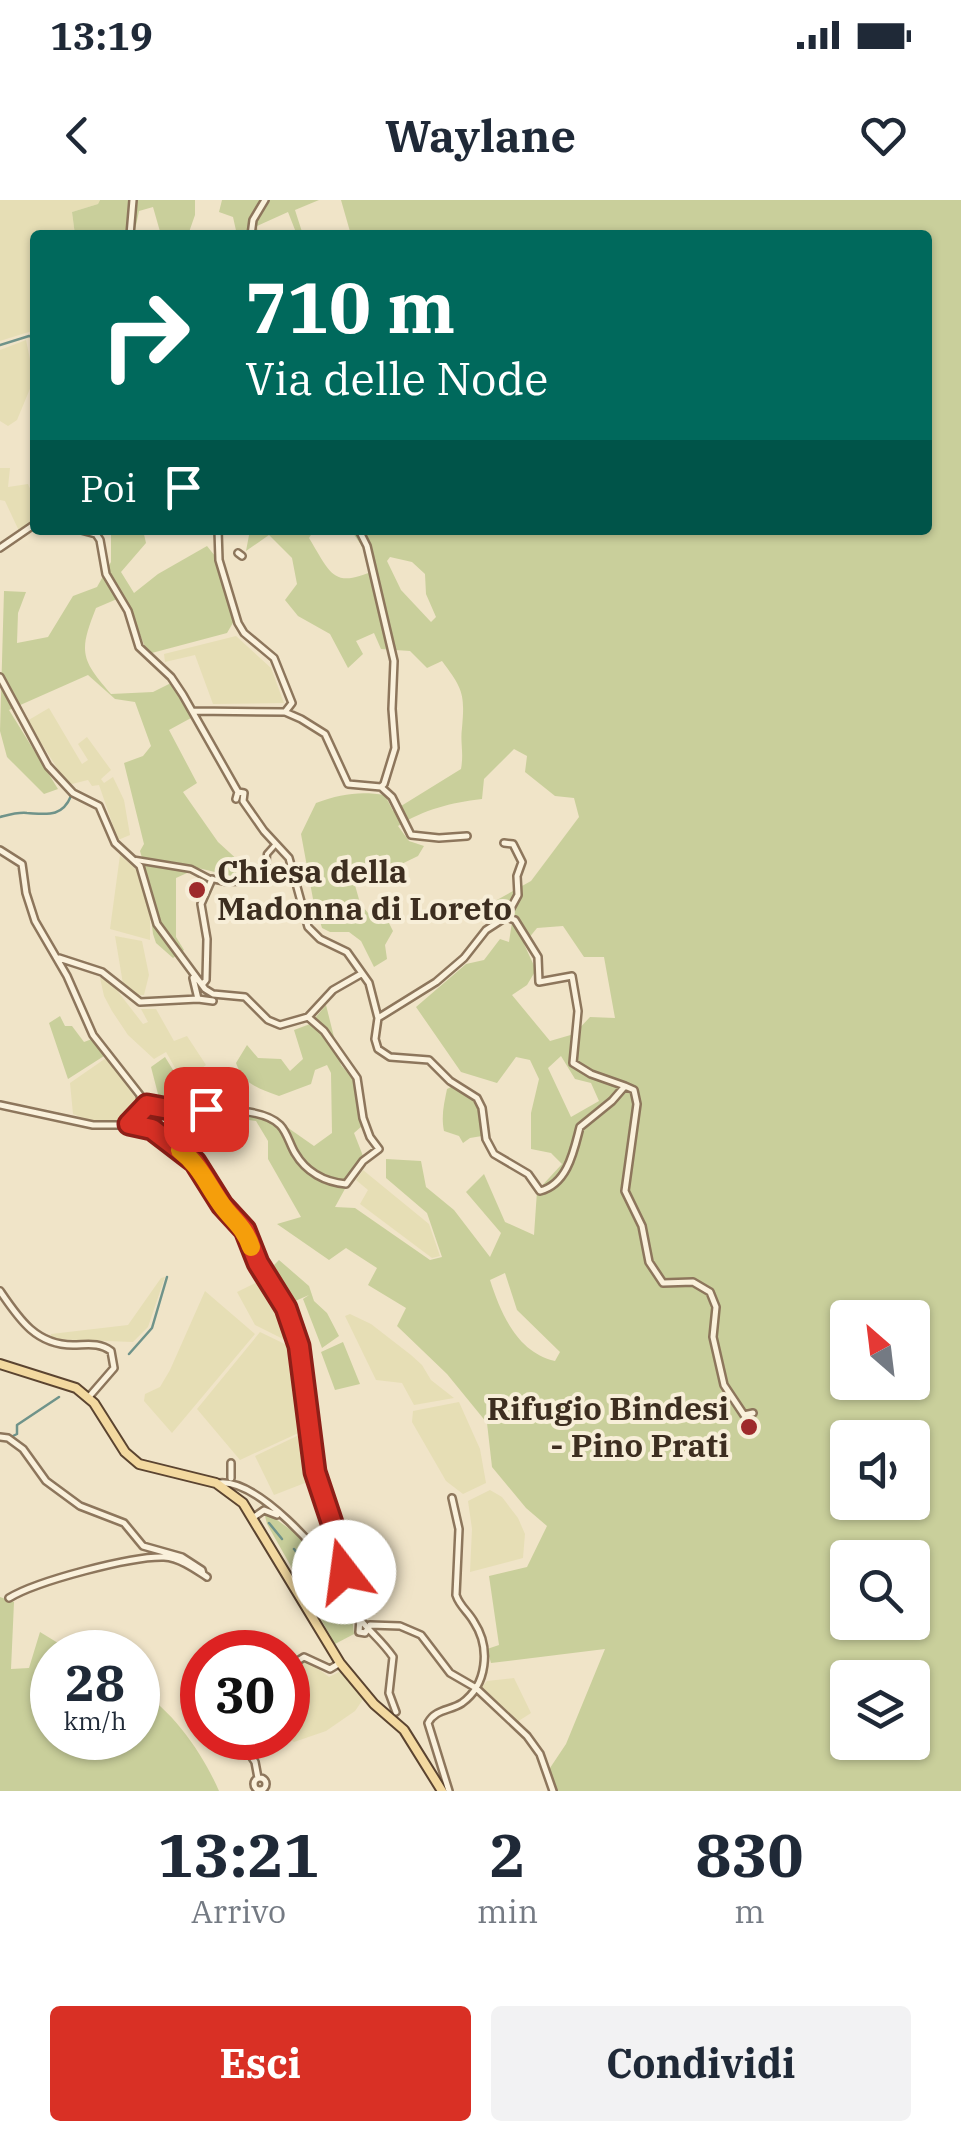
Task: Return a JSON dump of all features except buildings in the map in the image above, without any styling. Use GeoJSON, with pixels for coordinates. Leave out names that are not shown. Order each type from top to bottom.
{"type":"FeatureCollection","features":[{"type":"Feature","properties":{"kind":"main road"},"geometry":{"type":"LineString","coordinates":[[0,1364],[76,1388],[98,1409],[125,1452],[138,1464],[216,1484],[257,1514],[340,1663],[374,1704],[404,1730],[444,1789]]}},
{"type":"Feature","properties":{"kind":"street"},"geometry":{"type":"LineString","coordinates":[[130,230],[133,200]]}},
{"type":"Feature","properties":{"kind":"street"},"geometry":{"type":"LineString","coordinates":[[251,230],[252,220],[265,200]]}},
{"type":"Feature","properties":{"kind":"street"},"geometry":{"type":"LineString","coordinates":[[0,548],[30,527]]}},
{"type":"Feature","properties":{"kind":"street"},"geometry":{"type":"LineString","coordinates":[[96,535],[105,556],[106,574],[128,611],[139,647],[171,677],[238,792],[246,794],[243,801],[289,858],[308,927],[320,939],[346,952],[369,983],[378,1018],[376,1043],[380,1052],[390,1057],[430,1060],[450,1081],[474,1094],[482,1108],[485,1136],[494,1154],[528,1174],[540,1190],[551,1188],[562,1175],[576,1149],[580,1127],[624,1086]]}},
{"type":"Feature","properties":{"kind":"street"},"geometry":{"type":"LineString","coordinates":[[218,535],[220,560],[238,624],[274,658],[292,703],[285,712]]}},
{"type":"Feature","properties":{"kind":"street"},"geometry":{"type":"LineString","coordinates":[[362,535],[394,661],[392,708],[396,748],[388,779],[381,787]]}},
{"type":"Feature","properties":{"kind":"street"},"geometry":{"type":"LineString","coordinates":[[0,677],[48,766],[73,793],[99,806],[114,843],[136,860],[144,874],[157,924],[201,985],[213,994],[244,997],[274,1024],[293,1023],[308,1017],[333,990],[362,974]]}},
{"type":"Feature","properties":{"kind":"street"},"geometry":{"type":"LineString","coordinates":[[193,711],[285,712],[325,734],[348,784],[381,787],[392,797],[411,835],[467,836]]}},
{"type":"Feature","properties":{"kind":"street"},"geometry":{"type":"LineString","coordinates":[[378,1018],[436,982],[464,958],[486,930],[506,917],[508,907],[518,895],[517,876],[522,862],[512,844],[504,842]]}},
{"type":"Feature","properties":{"kind":"street"},"geometry":{"type":"LineString","coordinates":[[136,860],[190,868],[226,882],[261,881],[267,854],[276,844]]}},
{"type":"Feature","properties":{"kind":"street"},"geometry":{"type":"LineString","coordinates":[[0,850],[22,864],[35,920],[93,1035],[129,1078],[143,1106]]}},
{"type":"Feature","properties":{"kind":"street"},"geometry":{"type":"LineString","coordinates":[[201,985],[206,980],[207,950],[203,909],[211,879]]}},
{"type":"Feature","properties":{"kind":"street"},"geometry":{"type":"LineString","coordinates":[[506,917],[515,920],[538,957],[539,982],[572,976],[578,1011],[573,1063],[634,1090],[638,1096],[625,1191],[642,1226],[648,1262],[659,1282],[693,1282],[710,1292],[716,1307],[712,1338],[724,1385],[744,1415],[753,1413]]}},
{"type":"Feature","properties":{"kind":"street"},"geometry":{"type":"LineString","coordinates":[[57,957],[102,972],[140,1002],[213,1001]]}},
{"type":"Feature","properties":{"kind":"street"},"geometry":{"type":"LineString","coordinates":[[358,984],[362,974]]}},
{"type":"Feature","properties":{"kind":"street"},"geometry":{"type":"LineString","coordinates":[[193,975],[198,999]]}},
{"type":"Feature","properties":{"kind":"street"},"geometry":{"type":"LineString","coordinates":[[143,1106],[233,1110],[264,1117],[280,1125],[311,1171],[331,1182],[346,1184],[363,1162],[380,1149],[363,1118],[357,1078],[324,1032],[308,1017]]}},
{"type":"Feature","properties":{"kind":"street"},"geometry":{"type":"LineString","coordinates":[[0,1105],[88,1124],[129,1124],[152,1129],[195,1162],[222,1205],[245,1230],[258,1263],[286,1308],[299,1346],[315,1472],[344,1564],[344,1584]]}},
{"type":"Feature","properties":{"kind":"street"},"geometry":{"type":"LineString","coordinates":[[129,1124],[143,1106]]}},
{"type":"Feature","properties":{"kind":"street"},"geometry":{"type":"LineString","coordinates":[[0,1291],[20,1320],[45,1341],[108,1348],[115,1366],[88,1398]]}},
{"type":"Feature","properties":{"kind":"street"},"geometry":{"type":"LineString","coordinates":[[76,1388],[98,1386]]}},
{"type":"Feature","properties":{"kind":"street"},"geometry":{"type":"LineString","coordinates":[[98,1386],[98,1409]]}},
{"type":"Feature","properties":{"kind":"street"},"geometry":{"type":"LineString","coordinates":[[0,1437],[23,1448],[46,1481],[80,1506],[121,1520],[143,1546],[194,1563],[205,1575],[182,1562],[159,1558],[26,1587],[9,1598]]}},
{"type":"Feature","properties":{"kind":"street"},"geometry":{"type":"LineString","coordinates":[[230,1464],[232,1478],[274,1508],[344,1584],[360,1618],[394,1658],[389,1692],[404,1730]]}},
{"type":"Feature","properties":{"kind":"street"},"geometry":{"type":"LineString","coordinates":[[216,1484],[232,1478]]}},
{"type":"Feature","properties":{"kind":"street"},"geometry":{"type":"LineString","coordinates":[[246,1488],[260,1502],[257,1514]]}},
{"type":"Feature","properties":{"kind":"street"},"geometry":{"type":"LineString","coordinates":[[444,1789],[428,1722],[430,1717],[460,1705],[484,1675],[477,1626],[456,1595],[459,1529],[452,1498]]}},
{"type":"Feature","properties":{"kind":"street"},"geometry":{"type":"LineString","coordinates":[[257,1514],[270,1510],[293,1527]]}},
{"type":"Feature","properties":{"kind":"street"},"geometry":{"type":"LineString","coordinates":[[334,1573],[344,1564]]}},
{"type":"Feature","properties":{"kind":"street"},"geometry":{"type":"LineString","coordinates":[[360,1618],[359,1632],[365,1634],[369,1626]]}},
{"type":"Feature","properties":{"kind":"street"},"geometry":{"type":"LineString","coordinates":[[369,1626],[400,1626],[418,1633],[450,1673],[476,1688],[533,1744],[553,1791]]}},
{"type":"Feature","properties":{"kind":"street"},"geometry":{"type":"LineString","coordinates":[[310,1661],[330,1669],[340,1663]]}},
{"type":"Feature","properties":{"kind":"street"},"geometry":{"type":"LineString","coordinates":[[254,1760],[258,1778]]}},
{"type":"Feature","properties":{"kind":"shaded area"},"geometry":{"type":"Polygon","coordinates":[[[0,200],[100,200],[72,212],[74,230],[30,230],[30,332],[0,341],[0,200]]]}},
{"type":"Feature","properties":{"kind":"shaded area"},"geometry":{"type":"Polygon","coordinates":[[[26,340],[30,360],[30,389],[17,420],[8,426],[0,421],[0,350],[26,340]]]}},
{"type":"Feature","properties":{"kind":"shaded area"},"geometry":{"type":"Polygon","coordinates":[[[0,468],[10,468],[8,487],[28,484],[30,489],[30,525],[19,531],[5,501],[0,500],[0,468]]]}},
{"type":"Feature","properties":{"kind":"shaded area"},"geometry":{"type":"Polygon","coordinates":[[[236,636],[271,668],[284,703],[213,704],[195,655],[165,662],[164,654],[236,636]]]}},
{"type":"Feature","properties":{"kind":"shaded area"},"geometry":{"type":"Polygon","coordinates":[[[49,708],[82,764],[88,760],[78,744],[87,737],[111,770],[101,779],[104,783],[113,777],[124,800],[130,835],[118,840],[99,785],[92,786],[88,780],[68,785],[27,721],[49,708]]]}},
{"type":"Feature","properties":{"kind":"shaded area"},"geometry":{"type":"Polygon","coordinates":[[[120,855],[141,874],[150,940],[110,929],[120,855]]]}},
{"type":"Feature","properties":{"kind":"shaded area"},"geometry":{"type":"Polygon","coordinates":[[[115,936],[142,941],[149,975],[144,995],[137,995],[123,984],[115,936]]]}},
{"type":"Feature","properties":{"kind":"shaded area"},"geometry":{"type":"Polygon","coordinates":[[[100,978],[109,980],[143,1024],[148,1022],[141,1009],[156,1009],[174,1041],[187,1036],[206,1065],[183,1082],[166,1052],[154,1059],[128,1035],[112,1011],[100,978]]]}},
{"type":"Feature","properties":{"kind":"shaded area"},"geometry":{"type":"Polygon","coordinates":[[[106,1058],[137,1100],[138,1110],[125,1124],[88,1120],[73,1114],[70,1083],[106,1058]]]}},
{"type":"Feature","properties":{"kind":"shaded area"},"geometry":{"type":"Polygon","coordinates":[[[363,1170],[429,1224],[440,1256],[432,1258],[360,1204],[368,1190],[356,1180],[363,1170]]]}},
{"type":"Feature","properties":{"kind":"shaded area"},"geometry":{"type":"Polygon","coordinates":[[[165,1277],[148,1327],[133,1342],[51,1339],[51,1334],[128,1325],[165,1277]]]}},
{"type":"Feature","properties":{"kind":"shaded area"},"geometry":{"type":"Polygon","coordinates":[[[264,1279],[294,1335],[285,1340],[255,1325],[237,1292],[264,1279]]]}},
{"type":"Feature","properties":{"kind":"shaded area"},"geometry":{"type":"Polygon","coordinates":[[[205,1291],[255,1334],[172,1433],[144,1401],[145,1394],[160,1387],[170,1370],[205,1291]]]}},
{"type":"Feature","properties":{"kind":"shaded area"},"geometry":{"type":"Polygon","coordinates":[[[350,1314],[371,1324],[411,1355],[431,1380],[454,1398],[414,1405],[402,1383],[376,1380],[345,1316],[350,1314]]]}},
{"type":"Feature","properties":{"kind":"shaded area"},"geometry":{"type":"Polygon","coordinates":[[[260,1332],[293,1348],[305,1430],[240,1460],[197,1409],[260,1332]]]}},
{"type":"Feature","properties":{"kind":"shaded area"},"geometry":{"type":"Polygon","coordinates":[[[459,1402],[480,1449],[486,1483],[463,1494],[446,1481],[412,1422],[413,1411],[459,1402]]]}},
{"type":"Feature","properties":{"kind":"shaded area"},"geometry":{"type":"Polygon","coordinates":[[[299,1435],[308,1455],[310,1481],[274,1495],[255,1456],[299,1435]]]}},
{"type":"Feature","properties":{"kind":"shaded area"},"geometry":{"type":"Polygon","coordinates":[[[490,1490],[502,1497],[518,1518],[525,1534],[523,1558],[470,1572],[472,1529],[468,1501],[490,1490]]]}},
{"type":"Feature","properties":{"kind":"shaded area"},"geometry":{"type":"Polygon","coordinates":[[[310,1663],[329,1677],[341,1671],[364,1698],[355,1711],[326,1731],[310,1736],[310,1663]]]}},
{"type":"Feature","properties":{"kind":"shaded area"},"geometry":{"type":"Polygon","coordinates":[[[514,1678],[531,1713],[517,1722],[482,1687],[487,1681],[514,1678]]]}},
{"type":"Feature","properties":{"kind":"green space"},"geometry":{"type":"Polygon","coordinates":[[[100,200],[195,200],[195,215],[190,230],[160,230],[153,207],[139,211],[135,230],[74,230],[72,212],[100,200]]]}},
{"type":"Feature","properties":{"kind":"green space"},"geometry":{"type":"Polygon","coordinates":[[[222,200],[319,200],[295,210],[301,230],[295,230],[288,212],[257,226],[257,230],[236,230],[233,217],[219,212],[222,200]]]}},
{"type":"Feature","properties":{"kind":"green space"},"geometry":{"type":"Polygon","coordinates":[[[341,200],[961,200],[961,1791],[558,1791],[546,1774],[566,1744],[605,1649],[491,1663],[487,1649],[499,1645],[489,1576],[527,1567],[547,1526],[526,1508],[492,1467],[487,1423],[447,1374],[397,1326],[406,1308],[368,1285],[377,1268],[346,1248],[329,1260],[277,1224],[301,1217],[268,1159],[268,1141],[256,1121],[187,1117],[159,1098],[151,1067],[165,1057],[183,1086],[210,1100],[244,1108],[284,1125],[314,1146],[332,1133],[331,1073],[327,1065],[315,1070],[311,1084],[279,1096],[247,1081],[236,1063],[247,1045],[258,1058],[281,1059],[290,1071],[303,1059],[294,1030],[310,1024],[326,1005],[341,1065],[353,1079],[362,1126],[354,1133],[363,1156],[335,1207],[355,1208],[430,1260],[442,1257],[427,1213],[386,1178],[386,1159],[421,1161],[426,1187],[454,1210],[490,1257],[501,1233],[466,1192],[484,1174],[505,1222],[534,1235],[537,1191],[562,1164],[551,1153],[531,1149],[531,1113],[539,1079],[530,1060],[516,1057],[497,1083],[461,1072],[416,1007],[466,964],[484,960],[500,939],[509,942],[512,922],[486,919],[486,906],[531,881],[579,817],[574,798],[555,796],[525,772],[527,756],[514,749],[484,779],[482,799],[438,808],[398,826],[409,841],[424,846],[418,856],[381,874],[364,867],[353,878],[360,903],[368,913],[383,911],[393,931],[385,945],[387,959],[374,967],[361,941],[349,932],[322,928],[301,834],[316,803],[350,794],[376,794],[385,795],[393,811],[461,769],[463,699],[442,661],[427,668],[410,651],[381,649],[374,633],[356,641],[363,654],[348,668],[330,634],[298,616],[285,600],[297,584],[292,558],[269,535],[311,535],[309,538],[335,575],[362,575],[377,569],[354,535],[932,535],[932,230],[350,230],[341,200]],[[390,557],[387,561],[401,590],[431,622],[436,617],[426,594],[425,574],[412,562],[390,557]],[[563,926],[537,928],[524,944],[536,970],[527,985],[512,995],[550,1041],[574,1034],[590,1017],[615,1018],[604,957],[584,957],[563,926]],[[561,1056],[548,1068],[571,1117],[599,1101],[591,1083],[575,1079],[561,1056]],[[505,1273],[490,1280],[505,1318],[530,1349],[555,1361],[560,1352],[517,1310],[505,1273]]]}},
{"type":"Feature","properties":{"kind":"green space"},"geometry":{"type":"Polygon","coordinates":[[[111,535],[144,535],[146,543],[121,572],[134,593],[207,546],[215,556],[234,621],[227,633],[148,654],[124,596],[96,608],[85,645],[88,663],[111,694],[153,692],[171,683],[191,718],[169,730],[197,783],[183,792],[218,842],[241,863],[236,877],[198,868],[176,878],[176,937],[184,950],[173,958],[156,943],[153,934],[140,851],[144,844],[124,763],[143,756],[151,746],[135,702],[115,699],[88,675],[9,710],[58,789],[44,794],[7,757],[0,731],[4,591],[26,592],[18,613],[17,643],[48,637],[73,596],[97,587],[111,562],[111,535]]]}},
{"type":"Feature","properties":{"kind":"green space"},"geometry":{"type":"Polygon","coordinates":[[[249,535],[269,535],[246,551],[249,535]]]}},
{"type":"Feature","properties":{"kind":"green space"},"geometry":{"type":"Polygon","coordinates":[[[60,1016],[65,1026],[72,1026],[84,1042],[92,1039],[104,1056],[68,1079],[49,1023],[60,1016]]]}},
{"type":"Feature","properties":{"kind":"green space"},"geometry":{"type":"Polygon","coordinates":[[[453,1086],[473,1099],[481,1117],[482,1136],[463,1143],[459,1136],[444,1131],[447,1089],[453,1086]]]}},
{"type":"Feature","properties":{"kind":"green space"},"geometry":{"type":"Polygon","coordinates":[[[279,1260],[309,1286],[314,1301],[327,1313],[339,1336],[322,1348],[303,1299],[309,1295],[286,1305],[266,1273],[279,1260]]]}},
{"type":"Feature","properties":{"kind":"green space"},"geometry":{"type":"Polygon","coordinates":[[[343,1342],[360,1384],[335,1390],[321,1352],[343,1342]]]}},
{"type":"Feature","properties":{"kind":"green space"},"geometry":{"type":"Polygon","coordinates":[[[269,1514],[295,1533],[342,1586],[331,1594],[342,1621],[352,1617],[354,1634],[335,1644],[267,1524],[265,1516],[269,1514]]]}},
{"type":"Feature","properties":{"kind":"green space"},"geometry":{"type":"Polygon","coordinates":[[[0,1597],[14,1602],[11,1669],[30,1665],[30,1760],[160,1760],[160,1706],[180,1727],[180,1760],[204,1760],[219,1791],[0,1791],[0,1597]]]}},
{"type":"Feature","properties":{"kind":"waterway"},"geometry":{"type":"LineString","coordinates":[[0,345],[30,336]]}},
{"type":"Feature","properties":{"kind":"waterway"},"geometry":{"type":"LineString","coordinates":[[0,817],[53,813],[63,808],[71,796]]}},
{"type":"Feature","properties":{"kind":"waterway"},"geometry":{"type":"LineString","coordinates":[[129,1354],[152,1328],[167,1277]]}},
{"type":"Feature","properties":{"kind":"waterway"},"geometry":{"type":"LineString","coordinates":[[11,1437],[17,1434],[17,1425],[59,1397]]}},
{"type":"Feature","properties":{"kind":"waterway"},"geometry":{"type":"LineString","coordinates":[[269,1523],[282,1539]]}},
{"type":"Feature","properties":{"kind":"waterway"},"geometry":{"type":"LineString","coordinates":[[294,1549],[298,1554]]}},
{"type":"Feature","properties":{"kind":"waterway"},"geometry":{"type":"LineString","coordinates":[[300,1555],[312,1568]]}},
{"type":"Feature","properties":{"kind":"waterway"},"geometry":{"type":"LineString","coordinates":[[314,1569],[330,1590]]}},
{"type":"Feature","properties":{"kind":"slow traffic"},"geometry":{"type":"LineString","coordinates":[[180,1150],[198,1165],[222,1205],[245,1230],[251,1247]]}},
{"type":"Feature","properties":{"kind":"place","name":"Chiesa della Madonna di Loreto"},"geometry":{"type":"Point","coordinates":[197,890]}},
{"type":"Feature","properties":{"kind":"place","name":"Rifugio Bindesi - Pino Prati"},"geometry":{"type":"Point","coordinates":[749,1427]}},
{"type":"Feature","properties":{"kind":"route"},"geometry":{"type":"LineString","coordinates":[[206,1109],[174,1110],[147,1105],[129,1124],[152,1129],[195,1162],[222,1205],[245,1230],[258,1263],[286,1308],[299,1346],[315,1472],[341,1550],[344,1572]]}}]}
